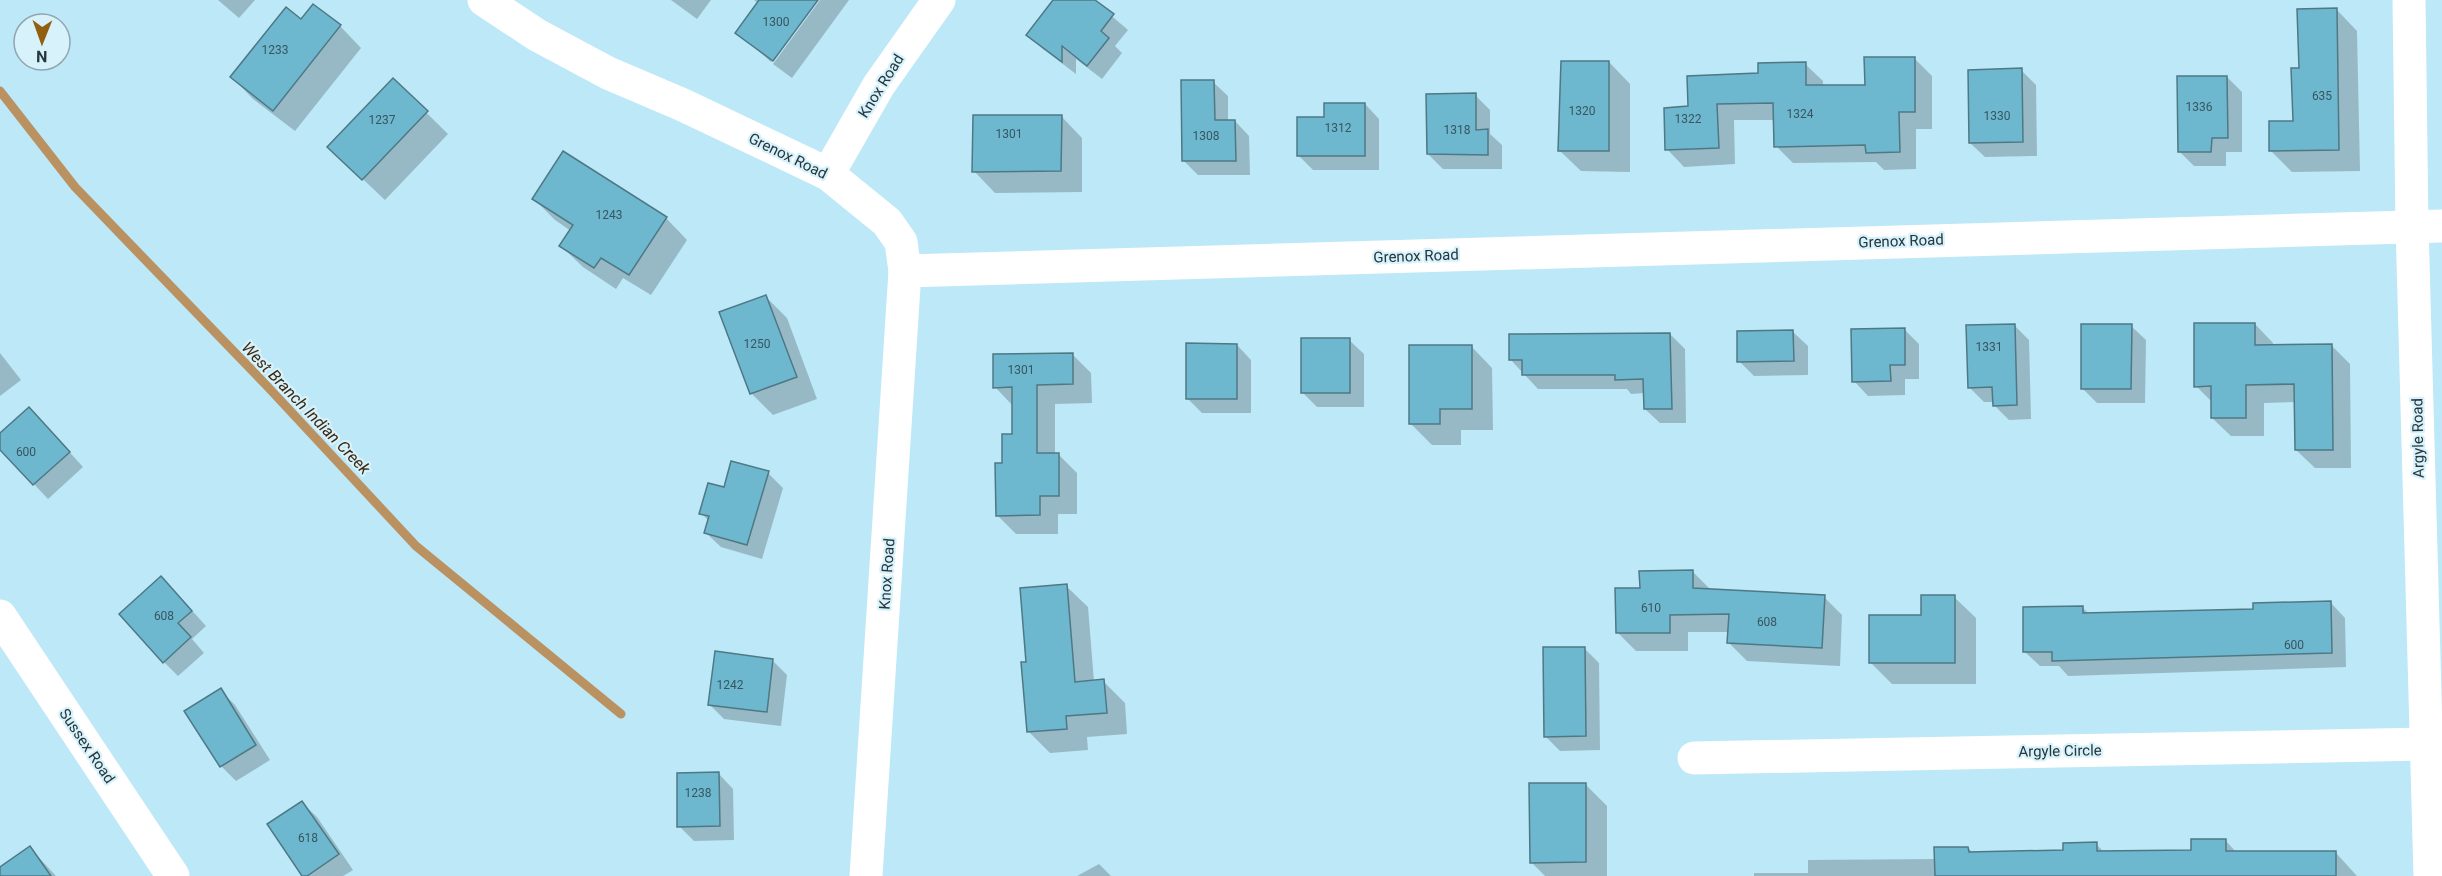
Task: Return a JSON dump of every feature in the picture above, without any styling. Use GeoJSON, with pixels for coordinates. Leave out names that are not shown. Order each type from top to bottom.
{"type":"FeatureCollection","features":[{"type":"Feature","properties":{"kind":"street","name":"Grenox Road"},"geometry":{"type":"LineString","coordinates":[[484,0],[537,35],[609,73],[683,105],[828,174],[887,222],[902,242],[905,271],[2427,225]]}},
{"type":"Feature","properties":{"kind":"street","name":"Knox Road"},"geometry":{"type":"LineString","coordinates":[[828,174],[879,85],[939,0]]}},
{"type":"Feature","properties":{"kind":"street","name":"Argyle Road"},"geometry":{"type":"LineString","coordinates":[[2409,0],[2427,225],[2426,744],[2430,876]]}},
{"type":"Feature","properties":{"kind":"street","name":"Knox Road"},"geometry":{"type":"LineString","coordinates":[[866,876],[905,271]]}},
{"type":"Feature","properties":{"kind":"street","name":"Sussex Road"},"geometry":{"type":"LineString","coordinates":[[0,615],[172,876]]}},
{"type":"Feature","properties":{"kind":"street","name":"Argyle Circle"},"geometry":{"type":"LineString","coordinates":[[1694,758],[2426,744]]}},
{"type":"Feature","properties":{"kind":"building"},"geometry":{"type":"Polygon","coordinates":[[[759,0],[818,0],[773,61],[735,33],[759,0]]]}},
{"type":"Feature","properties":{"kind":"building"},"geometry":{"type":"Polygon","coordinates":[[[1053,0],[1095,0],[1114,14],[1101,31],[1109,38],[1087,66],[1062,46],[1062,62],[1026,35],[1053,0]]]}},
{"type":"Feature","properties":{"kind":"building"},"geometry":{"type":"Polygon","coordinates":[[[313,4],[341,25],[273,111],[230,77],[286,7],[301,19],[313,4]]]}},
{"type":"Feature","properties":{"kind":"building"},"geometry":{"type":"Polygon","coordinates":[[[2337,8],[2339,150],[2269,151],[2269,121],[2293,121],[2291,68],[2299,68],[2297,9],[2337,8]]]}},
{"type":"Feature","properties":{"kind":"building"},"geometry":{"type":"Polygon","coordinates":[[[1864,57],[1915,57],[1915,112],[1899,112],[1900,152],[1866,153],[1865,145],[1774,147],[1773,103],[1717,104],[1719,148],[1665,150],[1664,108],[1688,106],[1687,76],[1758,73],[1758,63],[1806,62],[1806,85],[1865,85],[1864,57]]]}},
{"type":"Feature","properties":{"kind":"building"},"geometry":{"type":"Polygon","coordinates":[[[1561,61],[1609,61],[1609,151],[1558,151],[1561,61]]]}},
{"type":"Feature","properties":{"kind":"building"},"geometry":{"type":"Polygon","coordinates":[[[2022,68],[2023,142],[1969,143],[1968,70],[2022,68]]]}},
{"type":"Feature","properties":{"kind":"building"},"geometry":{"type":"Polygon","coordinates":[[[2177,76],[2227,76],[2228,138],[2212,138],[2211,152],[2178,152],[2177,76]]]}},
{"type":"Feature","properties":{"kind":"building"},"geometry":{"type":"Polygon","coordinates":[[[393,78],[428,111],[362,180],[327,147],[393,78]]]}},
{"type":"Feature","properties":{"kind":"building"},"geometry":{"type":"Polygon","coordinates":[[[1181,80],[1214,80],[1215,120],[1235,120],[1236,161],[1182,161],[1181,80]]]}},
{"type":"Feature","properties":{"kind":"building"},"geometry":{"type":"Polygon","coordinates":[[[1476,93],[1476,130],[1488,129],[1488,155],[1427,154],[1426,94],[1476,93]]]}},
{"type":"Feature","properties":{"kind":"building"},"geometry":{"type":"Polygon","coordinates":[[[1324,103],[1365,103],[1365,156],[1297,156],[1297,117],[1324,117],[1324,103]]]}},
{"type":"Feature","properties":{"kind":"building"},"geometry":{"type":"Polygon","coordinates":[[[973,115],[1062,115],[1061,171],[972,172],[973,115]]]}},
{"type":"Feature","properties":{"kind":"building"},"geometry":{"type":"Polygon","coordinates":[[[563,151],[667,217],[629,275],[601,258],[594,268],[559,246],[573,225],[532,199],[563,151]]]}},
{"type":"Feature","properties":{"kind":"building"},"geometry":{"type":"Polygon","coordinates":[[[766,295],[797,377],[750,394],[719,312],[766,295]]]}},
{"type":"Feature","properties":{"kind":"building"},"geometry":{"type":"Polygon","coordinates":[[[2194,323],[2255,323],[2255,345],[2332,344],[2333,450],[2295,450],[2294,384],[2246,385],[2246,418],[2211,418],[2211,386],[2194,387],[2194,323]]]}},
{"type":"Feature","properties":{"kind":"building"},"geometry":{"type":"Polygon","coordinates":[[[2015,324],[2017,405],[1993,406],[1992,387],[1968,388],[1966,325],[2015,324]]]}},
{"type":"Feature","properties":{"kind":"building"},"geometry":{"type":"Polygon","coordinates":[[[2081,324],[2132,324],[2131,389],[2081,389],[2081,324]]]}},
{"type":"Feature","properties":{"kind":"building"},"geometry":{"type":"Polygon","coordinates":[[[1905,328],[1905,365],[1890,365],[1891,381],[1852,382],[1851,329],[1905,328]]]}},
{"type":"Feature","properties":{"kind":"building"},"geometry":{"type":"Polygon","coordinates":[[[1793,330],[1794,361],[1737,362],[1737,331],[1793,330]]]}},
{"type":"Feature","properties":{"kind":"building"},"geometry":{"type":"Polygon","coordinates":[[[1670,333],[1672,409],[1644,409],[1643,379],[1615,380],[1615,375],[1522,375],[1522,360],[1509,360],[1509,334],[1670,333]]]}},
{"type":"Feature","properties":{"kind":"building"},"geometry":{"type":"Polygon","coordinates":[[[1301,338],[1350,338],[1350,393],[1301,393],[1301,338]]]}},
{"type":"Feature","properties":{"kind":"building"},"geometry":{"type":"Polygon","coordinates":[[[1186,343],[1237,344],[1237,399],[1186,399],[1186,343]]]}},
{"type":"Feature","properties":{"kind":"building"},"geometry":{"type":"Polygon","coordinates":[[[1409,345],[1472,345],[1472,409],[1440,409],[1440,424],[1409,424],[1409,345]]]}},
{"type":"Feature","properties":{"kind":"building"},"geometry":{"type":"Polygon","coordinates":[[[1073,353],[1073,384],[1037,385],[1037,453],[1059,453],[1059,496],[1040,496],[1040,515],[996,516],[995,463],[1002,463],[1002,434],[1012,434],[1012,387],[993,388],[993,354],[1073,353]]]}},
{"type":"Feature","properties":{"kind":"building"},"geometry":{"type":"Polygon","coordinates":[[[29,407],[70,452],[33,485],[0,450],[0,433],[29,407]]]}},
{"type":"Feature","properties":{"kind":"building"},"geometry":{"type":"Polygon","coordinates":[[[731,461],[769,471],[747,545],[704,533],[709,516],[699,514],[708,483],[724,487],[731,461]]]}},
{"type":"Feature","properties":{"kind":"building"},"geometry":{"type":"Polygon","coordinates":[[[1693,570],[1693,588],[1825,595],[1822,648],[1727,643],[1729,614],[1670,615],[1670,633],[1616,633],[1615,588],[1640,588],[1639,571],[1693,570]]]}},
{"type":"Feature","properties":{"kind":"building"},"geometry":{"type":"Polygon","coordinates":[[[161,576],[192,611],[178,623],[191,637],[163,663],[119,614],[161,576]]]}},
{"type":"Feature","properties":{"kind":"building"},"geometry":{"type":"Polygon","coordinates":[[[1067,584],[1075,682],[1104,679],[1107,713],[1066,716],[1067,729],[1027,732],[1021,662],[1026,662],[1020,588],[1067,584]]]}},
{"type":"Feature","properties":{"kind":"building"},"geometry":{"type":"Polygon","coordinates":[[[1921,595],[1955,595],[1955,663],[1869,663],[1869,615],[1921,615],[1921,595]]]}},
{"type":"Feature","properties":{"kind":"building"},"geometry":{"type":"Polygon","coordinates":[[[2331,601],[2332,653],[2052,661],[2052,652],[2023,652],[2023,607],[2083,606],[2083,613],[2253,609],[2253,603],[2331,601]]]}},
{"type":"Feature","properties":{"kind":"building"},"geometry":{"type":"Polygon","coordinates":[[[1543,647],[1585,647],[1586,736],[1544,737],[1543,647]]]}},
{"type":"Feature","properties":{"kind":"building"},"geometry":{"type":"Polygon","coordinates":[[[715,651],[773,659],[767,712],[708,705],[715,651]]]}},
{"type":"Feature","properties":{"kind":"building"},"geometry":{"type":"Polygon","coordinates":[[[221,688],[256,745],[220,767],[184,711],[221,688]]]}},
{"type":"Feature","properties":{"kind":"building"},"geometry":{"type":"Polygon","coordinates":[[[719,772],[720,826],[677,827],[677,773],[719,772]]]}},
{"type":"Feature","properties":{"kind":"building"},"geometry":{"type":"Polygon","coordinates":[[[1529,783],[1586,783],[1586,862],[1530,863],[1529,783]]]}},
{"type":"Feature","properties":{"kind":"building"},"geometry":{"type":"Polygon","coordinates":[[[302,801],[339,854],[307,876],[302,876],[267,824],[302,801]]]}},
{"type":"Feature","properties":{"kind":"building"},"geometry":{"type":"Polygon","coordinates":[[[2191,839],[2226,839],[2226,851],[2336,851],[2336,876],[1935,876],[1934,847],[1968,847],[1969,852],[2063,850],[2063,843],[2097,842],[2097,851],[2191,850],[2191,839]]]}},
{"type":"Feature","properties":{"kind":"building"},"geometry":{"type":"Polygon","coordinates":[[[30,846],[51,876],[0,876],[0,867],[30,846]]]}},
{"type":"Feature","properties":{"kind":"waterway","name":"West Branch Indian Creek"},"geometry":{"type":"LineString","coordinates":[[0,91],[75,187],[267,386],[416,546],[621,714]]}}]}
